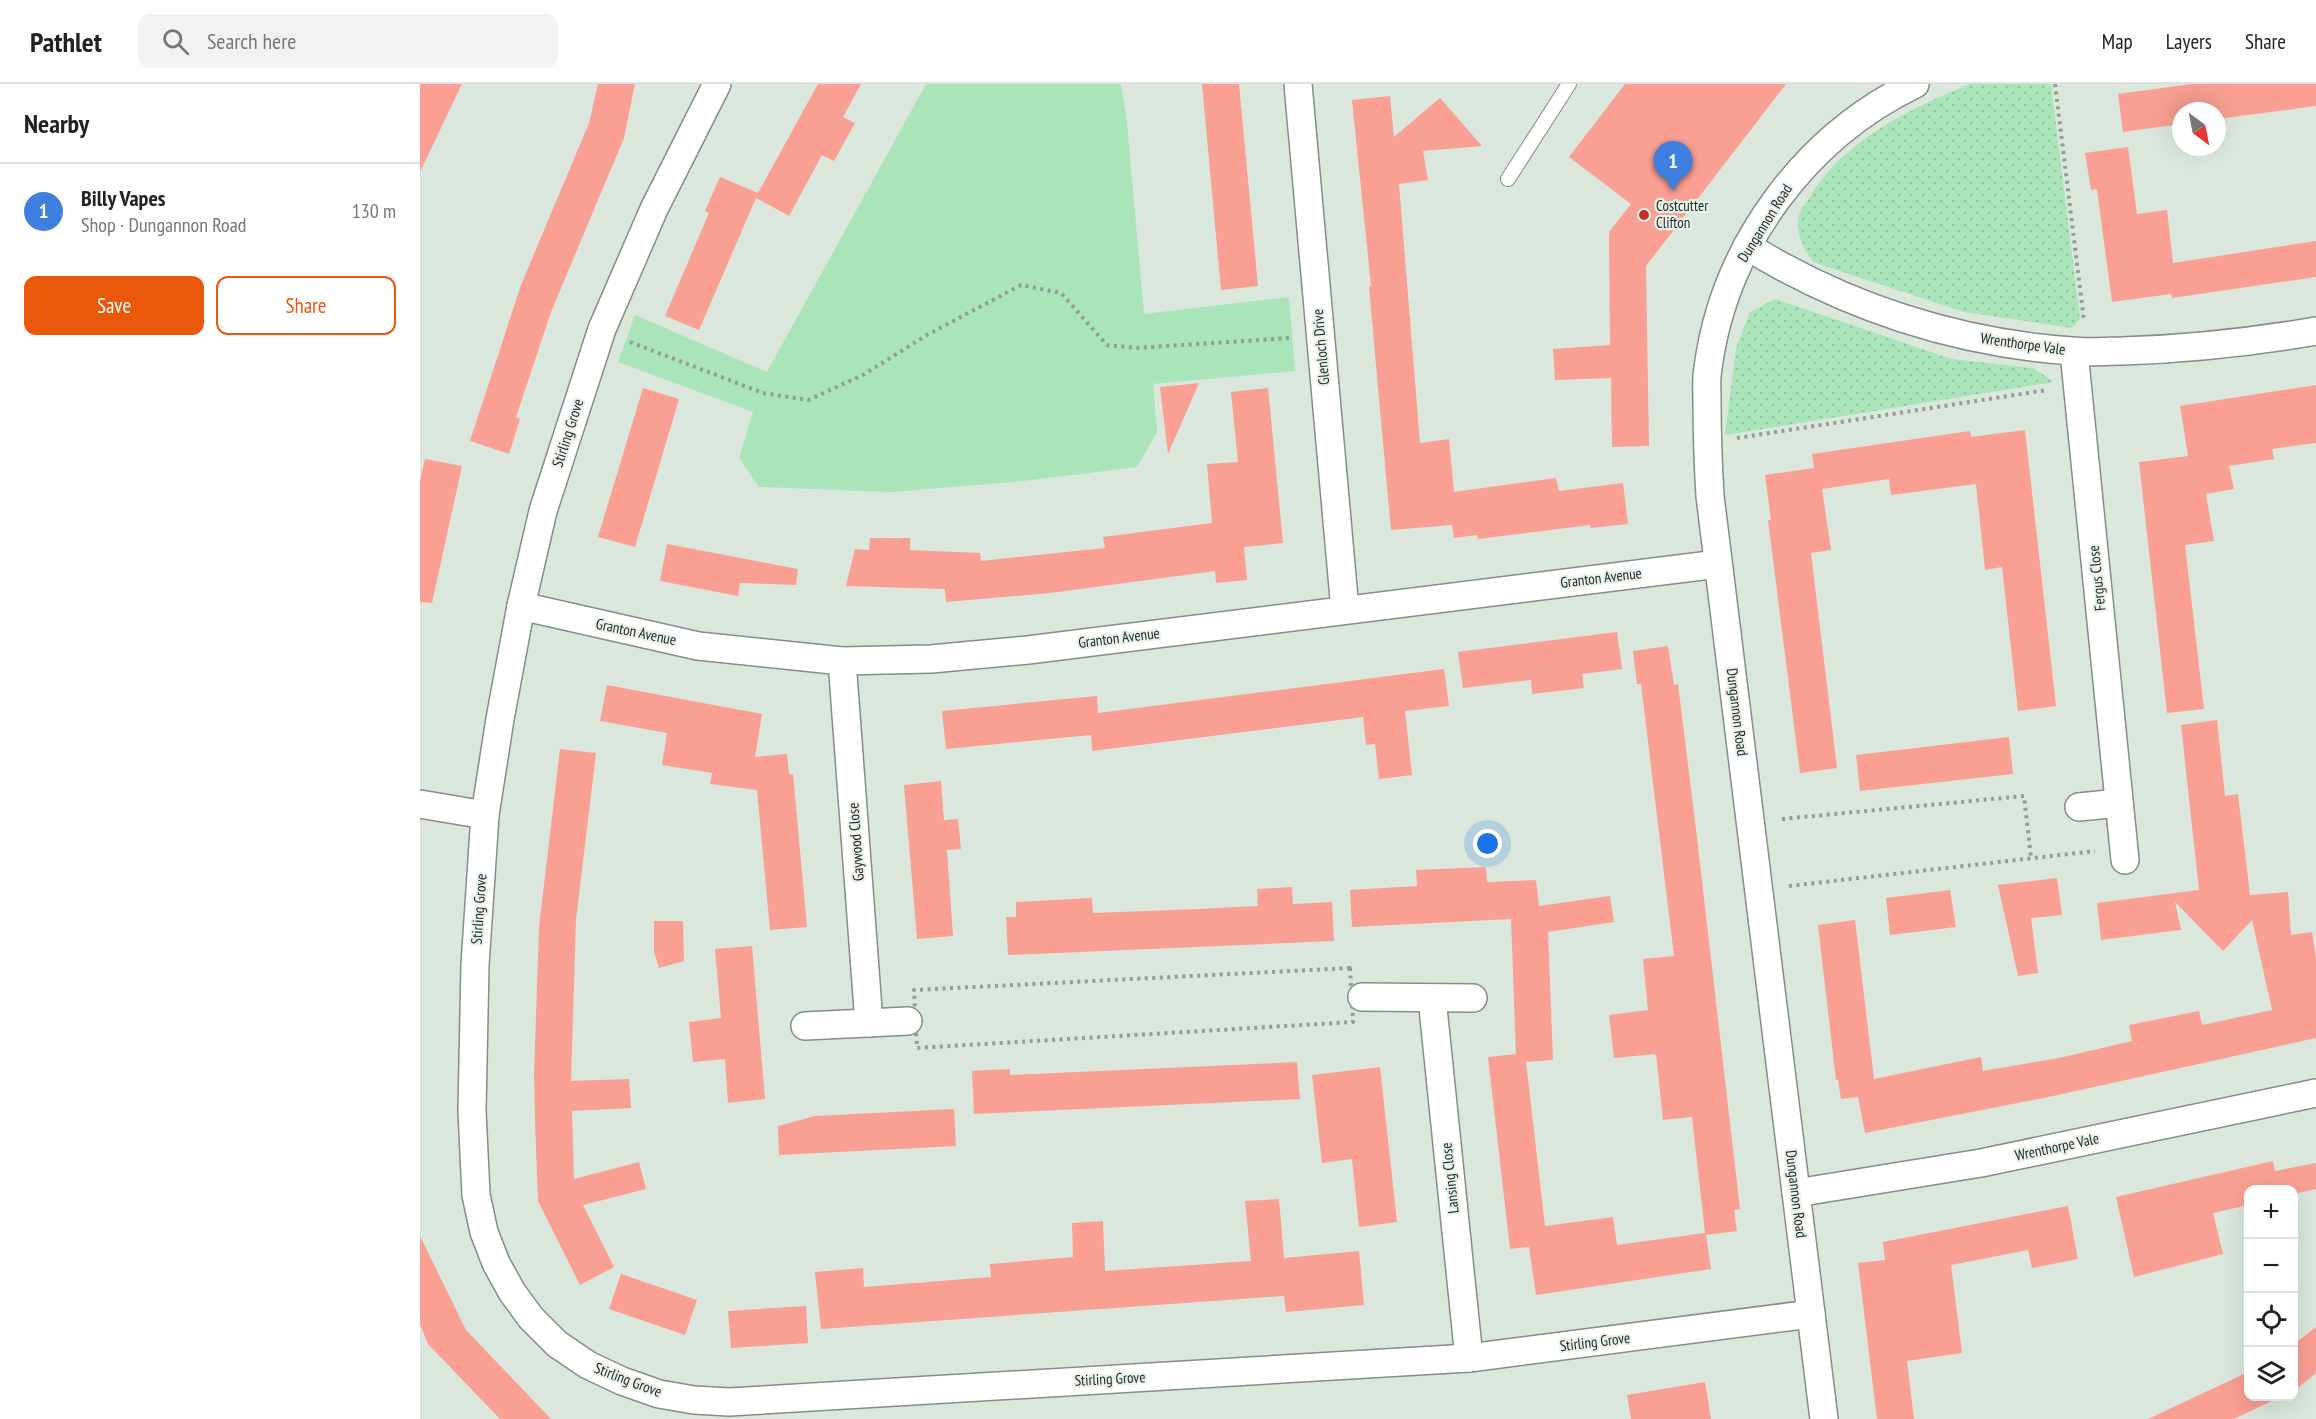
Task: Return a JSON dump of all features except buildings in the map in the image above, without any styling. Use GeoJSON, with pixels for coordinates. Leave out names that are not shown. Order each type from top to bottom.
{"type":"FeatureCollection","features":[{"type":"Feature","properties":{"kind":"street","name":"Stirling Grove"},"geometry":{"type":"LineString","coordinates":[[717,84],[654,209],[602,330],[543,511],[521,606],[485,815],[474,1021],[472,1111],[476,1195],[484,1232],[496,1263],[512,1292],[531,1318],[557,1344],[588,1365],[622,1381],[659,1394],[694,1400],[729,1402],[1469,1358],[1811,1314]]}},
{"type":"Feature","properties":{"kind":"street","name":"Glenloch Drive"},"geometry":{"type":"LineString","coordinates":[[1298,84],[1345,610]]}},
{"type":"Feature","properties":{"kind":"street","name":"Dungannon Road"},"geometry":{"type":"LineString","coordinates":[[1824,1419],[1710,496],[1706,442],[1707,368],[1724,299],[1747,246],[1778,196],[1807,161],[1839,131],[1887,97],[1915,84]]}},
{"type":"Feature","properties":{"kind":"street","name":"Wrenthorpe Vale"},"geometry":{"type":"LineString","coordinates":[[1747,246],[1778,266],[1842,297],[1911,321],[1997,343],[2081,352],[2172,350],[2316,331]]}},
{"type":"Feature","properties":{"kind":"street","name":"Fergus Close"},"geometry":{"type":"LineString","coordinates":[[2081,352],[2078,385],[2124,853]]}},
{"type":"Feature","properties":{"kind":"street","name":"Granton Avenue"},"geometry":{"type":"LineString","coordinates":[[521,606],[698,646],[842,661],[931,659],[1028,650],[1718,564]]}},
{"type":"Feature","properties":{"kind":"street","name":"Gaywood Close"},"geometry":{"type":"LineString","coordinates":[[842,661],[869,1023]]}},
{"type":"Feature","properties":{"kind":"street"},"geometry":{"type":"LineString","coordinates":[[2079,807],[2119,803]]}},
{"type":"Feature","properties":{"kind":"street"},"geometry":{"type":"LineString","coordinates":[[420,804],[485,815]]}},
{"type":"Feature","properties":{"kind":"street"},"geometry":{"type":"LineString","coordinates":[[1362,998],[1473,998]]}},
{"type":"Feature","properties":{"kind":"street","name":"Lansing Close"},"geometry":{"type":"LineString","coordinates":[[1432,998],[1469,1358]]}},
{"type":"Feature","properties":{"kind":"street"},"geometry":{"type":"LineString","coordinates":[[805,1026],[908,1021]]}},
{"type":"Feature","properties":{"kind":"street","name":"Wrenthorpe Vale"},"geometry":{"type":"LineString","coordinates":[[1796,1193],[1982,1163],[2316,1093]]}},
{"type":"Feature","properties":{"kind":"lane"},"geometry":{"type":"LineString","coordinates":[[1508,179],[1569,84]]}},
{"type":"Feature","properties":{"kind":"path"},"geometry":{"type":"LineString","coordinates":[[2055,84],[2081,352]]}},
{"type":"Feature","properties":{"kind":"path"},"geometry":{"type":"LineString","coordinates":[[602,330],[763,393],[808,400],[863,375],[927,335],[1021,285],[1061,293],[1107,345],[1136,348],[1320,337]]}},
{"type":"Feature","properties":{"kind":"path"},"geometry":{"type":"LineString","coordinates":[[1706,442],[2078,385]]}},
{"type":"Feature","properties":{"kind":"path"},"geometry":{"type":"LineString","coordinates":[[1750,822],[2024,796],[2031,858]]}},
{"type":"Feature","properties":{"kind":"path"},"geometry":{"type":"LineString","coordinates":[[1759,890],[2031,858],[2124,853]]}},
{"type":"Feature","properties":{"kind":"path"},"geometry":{"type":"LineString","coordinates":[[1350,968],[1353,1022],[917,1047],[914,990],[1350,968]]}},
{"type":"Feature","properties":{"kind":"green space"},"geometry":{"type":"Polygon","coordinates":[[[926,84],[1121,84],[1127,123],[1144,314],[1289,297],[1295,371],[1153,384],[1157,432],[1137,467],[1023,481],[891,492],[759,487],[739,458],[753,412],[618,362],[635,315],[767,372],[926,84]]]}},
{"type":"Feature","properties":{"kind":"green space"},"geometry":{"type":"Polygon","coordinates":[[[1969,84],[2051,84],[2080,319],[2072,328],[1964,312],[1813,262],[1802,242],[1798,226],[1800,212],[1822,179],[1839,160],[1879,129],[1901,116],[1969,84]]]}},
{"type":"Feature","properties":{"kind":"green space"},"geometry":{"type":"Polygon","coordinates":[[[1775,299],[1952,359],[2033,368],[2054,382],[1725,435],[1736,348],[1750,312],[1775,299]]]}},
{"type":"Feature","properties":{"kind":"place","name":"Billy Vapes"},"geometry":{"type":"Point","coordinates":[1673,191]}},
{"type":"Feature","properties":{"kind":"place","name":"Costcutter Clifton"},"geometry":{"type":"Point","coordinates":[1644,215]}}]}
